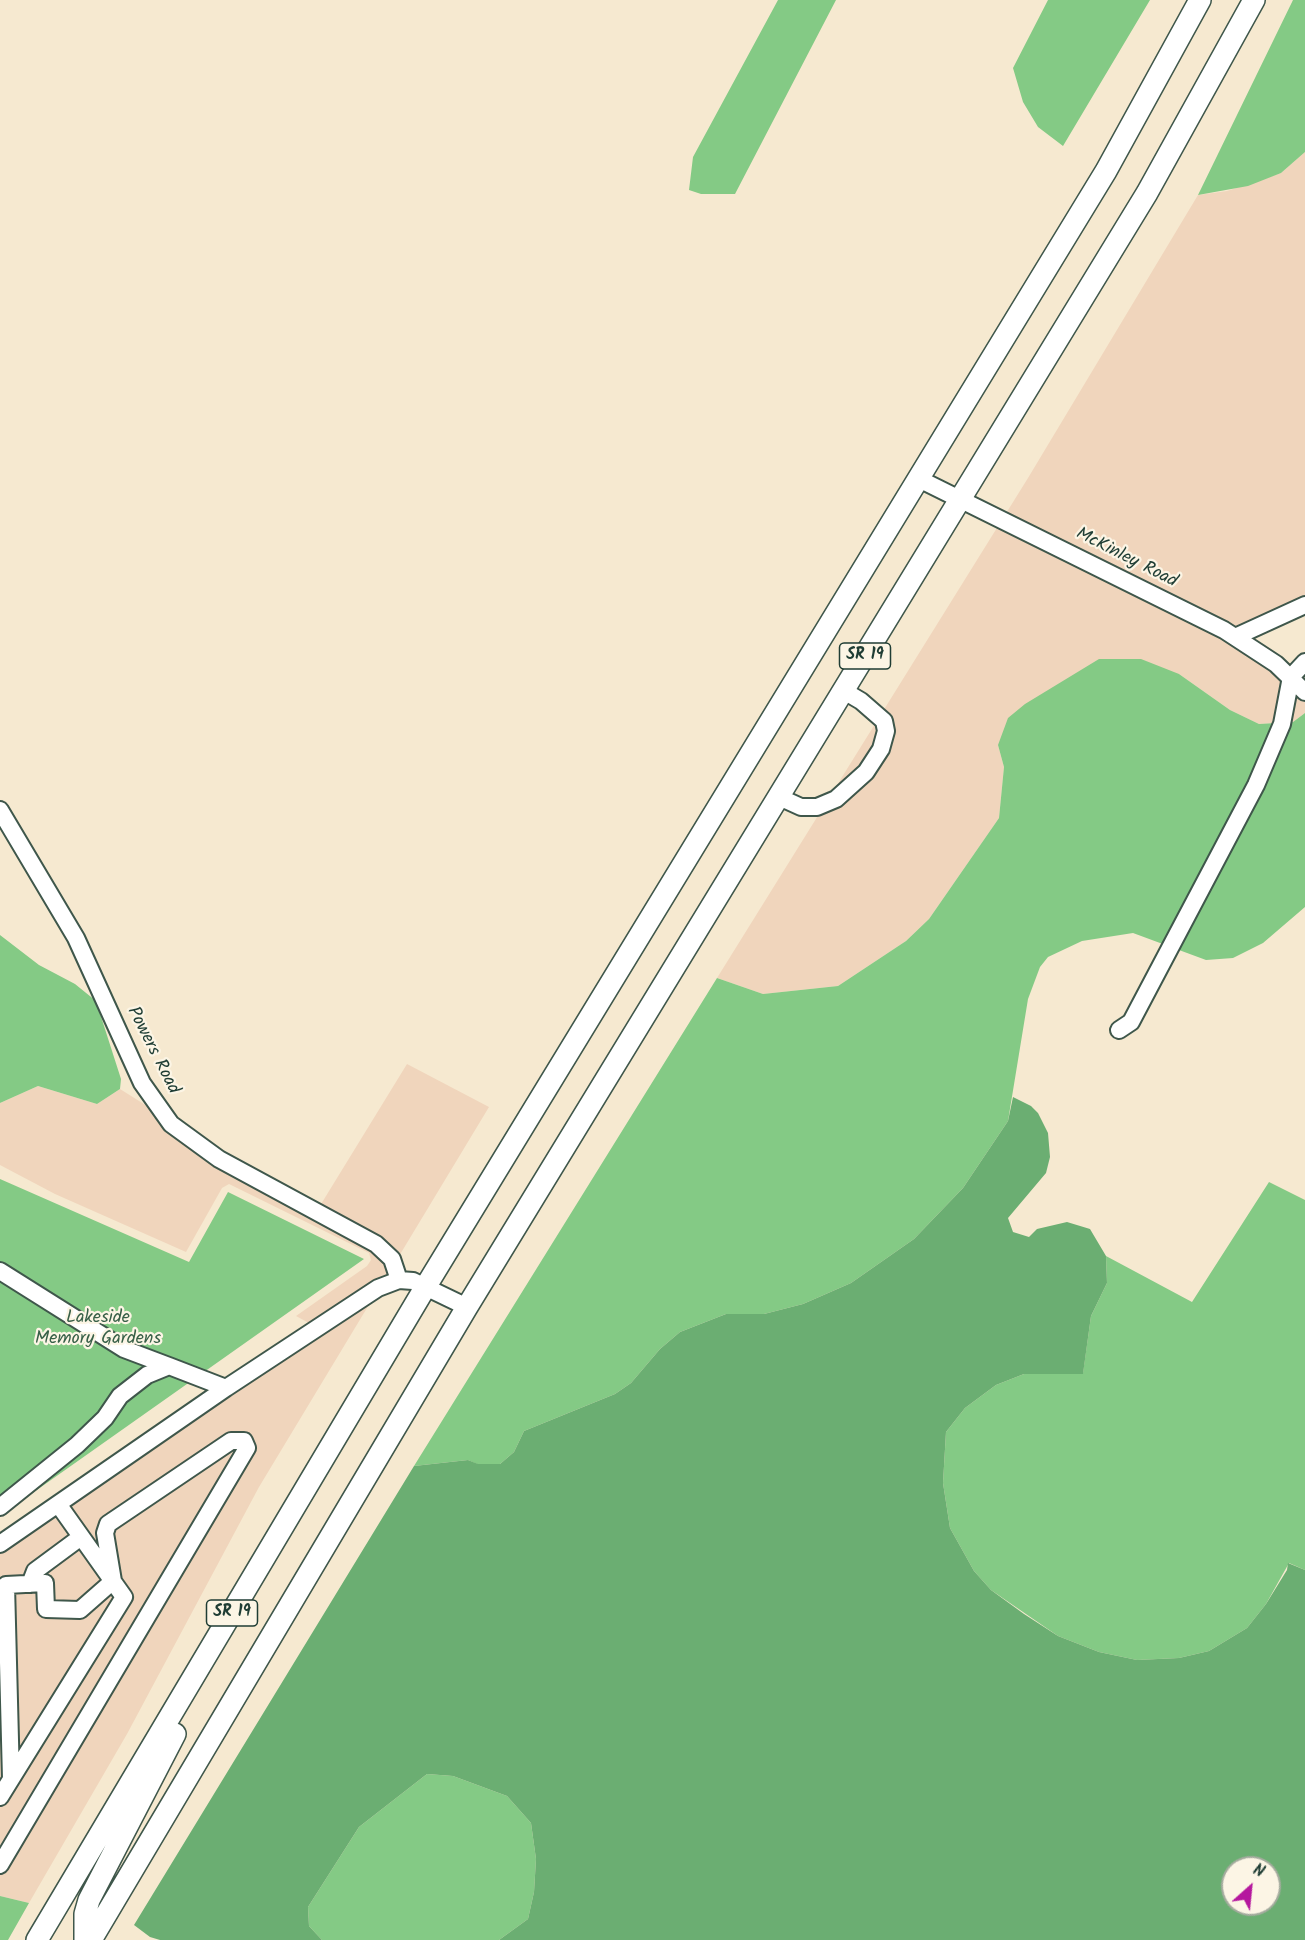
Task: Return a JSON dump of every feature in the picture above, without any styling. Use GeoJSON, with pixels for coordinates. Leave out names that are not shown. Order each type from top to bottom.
{"type":"FeatureCollection","features":[{"type":"Feature","properties":{"kind":"main road","name":"SR 19"},"geometry":{"type":"LineString","coordinates":[[42,1936],[426,1286],[1106,171],[1200,0]]}},
{"type":"Feature","properties":{"kind":"main road","name":"SR 19"},"geometry":{"type":"LineString","coordinates":[[91,1940],[467,1306],[1147,193],[1254,0]]}},
{"type":"Feature","properties":{"kind":"main road"},"geometry":{"type":"LineString","coordinates":[[85,1940],[85,1914],[89,1900],[183,1718],[185,1691]]}},
{"type":"Feature","properties":{"kind":"street","name":"McKinley Road"},"geometry":{"type":"LineString","coordinates":[[919,478],[1235,637],[1276,664],[1305,692]]}},
{"type":"Feature","properties":{"kind":"street"},"geometry":{"type":"LineString","coordinates":[[1235,637],[1305,605]]}},
{"type":"Feature","properties":{"kind":"street"},"geometry":{"type":"LineString","coordinates":[[1119,1030],[1131,1022],[1141,1005],[1256,785],[1282,723],[1291,677],[1305,662]]}},
{"type":"Feature","properties":{"kind":"street"},"geometry":{"type":"LineString","coordinates":[[779,797],[801,807],[816,807],[836,800],[866,772],[880,749],[886,731],[884,722],[861,701],[844,691]]}},
{"type":"Feature","properties":{"kind":"street","name":"Powers Road"},"geometry":{"type":"LineString","coordinates":[[0,810],[76,938],[142,1083],[171,1124],[219,1159],[376,1244],[392,1259],[399,1280]]}},
{"type":"Feature","properties":{"kind":"street"},"geometry":{"type":"LineString","coordinates":[[0,1271],[124,1349],[226,1388]]}},
{"type":"Feature","properties":{"kind":"street"},"geometry":{"type":"LineString","coordinates":[[0,1544],[226,1388],[378,1288],[399,1280],[426,1286],[467,1306]]}},
{"type":"Feature","properties":{"kind":"street"},"geometry":{"type":"LineString","coordinates":[[0,1507],[77,1445],[133,1384],[169,1366]]}},
{"type":"Feature","properties":{"kind":"street"},"geometry":{"type":"LineString","coordinates":[[0,1865],[247,1448],[244,1441],[231,1441],[108,1524],[105,1533],[113,1581]]}},
{"type":"Feature","properties":{"kind":"street"},"geometry":{"type":"LineString","coordinates":[[0,1797],[124,1596],[58,1504]]}},
{"type":"Feature","properties":{"kind":"street"},"geometry":{"type":"LineString","coordinates":[[30,1584],[35,1571],[81,1537]]}},
{"type":"Feature","properties":{"kind":"street"},"geometry":{"type":"LineString","coordinates":[[11,1779],[4,1672],[3,1606],[6,1585],[45,1583],[46,1609],[80,1610],[113,1581]]}},
{"type":"Feature","properties":{"kind":"shaded area"},"geometry":{"type":"Polygon","coordinates":[[[1305,152],[1305,606],[1249,639],[1305,691],[1305,713],[1293,722],[1259,724],[1230,710],[1179,674],[998,745],[1004,767],[999,818],[929,919],[906,941],[838,986],[763,994],[717,978],[1028,478],[1198,195],[1227,191],[1281,173],[1305,152]]]}},
{"type":"Feature","properties":{"kind":"shaded area"},"geometry":{"type":"Polygon","coordinates":[[[407,1064],[489,1107],[387,1276],[374,1280],[309,1323],[296,1316],[367,1266],[371,1260],[369,1253],[229,1184],[222,1188],[186,1252],[55,1194],[0,1165],[0,1103],[38,1086],[97,1104],[120,1089],[271,1184],[318,1209],[407,1064]]]}},
{"type":"Feature","properties":{"kind":"shaded area"},"geometry":{"type":"Polygon","coordinates":[[[370,1303],[259,1487],[127,1734],[29,1903],[0,1896],[0,1554],[281,1361],[370,1303]]]}},
{"type":"Feature","properties":{"kind":"green space"},"geometry":{"type":"Polygon","coordinates":[[[778,0],[836,0],[735,194],[701,194],[689,190],[693,157],[778,0]]]}},
{"type":"Feature","properties":{"kind":"green space"},"geometry":{"type":"Polygon","coordinates":[[[1048,0],[1150,0],[1063,146],[1038,127],[1023,102],[1013,68],[1048,0]]]}},
{"type":"Feature","properties":{"kind":"green space"},"geometry":{"type":"Polygon","coordinates":[[[1293,0],[1305,0],[1305,152],[1281,173],[1248,186],[1198,195],[1293,0]]]}},
{"type":"Feature","properties":{"kind":"green space"},"geometry":{"type":"Polygon","coordinates":[[[1099,659],[1141,659],[1179,674],[1230,710],[1259,724],[1293,722],[1305,713],[1305,907],[1263,943],[1233,958],[1206,960],[1133,933],[1082,941],[1048,957],[1040,967],[1028,999],[1008,1121],[963,1188],[914,1239],[851,1283],[803,1304],[764,1314],[726,1314],[680,1332],[660,1349],[631,1383],[615,1394],[524,1431],[514,1452],[500,1464],[477,1464],[468,1460],[414,1466],[717,978],[763,994],[838,986],[906,941],[929,919],[999,818],[1004,767],[998,745],[1008,718],[1025,704],[1099,659]]]}},
{"type":"Feature","properties":{"kind":"green space"},"geometry":{"type":"Polygon","coordinates":[[[0,935],[39,965],[75,984],[96,1001],[121,1079],[120,1089],[97,1104],[38,1086],[0,1103],[0,935]]]}},
{"type":"Feature","properties":{"kind":"green space"},"geometry":{"type":"Polygon","coordinates":[[[1013,1097],[1031,1106],[1038,1113],[1048,1133],[1050,1157],[1046,1173],[1008,1218],[1013,1232],[1029,1237],[1037,1229],[1067,1222],[1090,1229],[1106,1256],[1107,1283],[1091,1316],[1083,1374],[1024,1374],[996,1385],[965,1408],[946,1432],[943,1483],[950,1528],[974,1571],[991,1590],[1058,1636],[1099,1652],[1137,1660],[1179,1658],[1209,1651],[1247,1628],[1266,1604],[1287,1570],[1288,1563],[1305,1570],[1305,1940],[499,1940],[528,1919],[534,1892],[536,1859],[531,1823],[507,1796],[453,1776],[427,1774],[359,1827],[308,1907],[309,1926],[322,1940],[160,1940],[150,1937],[134,1925],[414,1466],[468,1460],[478,1464],[500,1464],[514,1452],[524,1431],[615,1394],[631,1383],[660,1349],[680,1332],[726,1314],[764,1314],[803,1304],[851,1283],[914,1239],[963,1188],[1008,1121],[1013,1097]]]}},
{"type":"Feature","properties":{"kind":"green space","name":"Lakeside Memory Gardens"},"geometry":{"type":"Polygon","coordinates":[[[0,1179],[189,1262],[228,1192],[364,1259],[0,1516],[0,1179]]]}},
{"type":"Feature","properties":{"kind":"green space"},"geometry":{"type":"Polygon","coordinates":[[[1269,1182],[1305,1200],[1305,1570],[1289,1563],[1266,1604],[1247,1628],[1209,1651],[1179,1658],[1137,1660],[1099,1652],[1058,1636],[991,1590],[974,1571],[950,1528],[943,1483],[946,1432],[965,1408],[996,1385],[1024,1374],[1083,1373],[1091,1316],[1107,1283],[1106,1256],[1192,1302],[1269,1182]]]}},
{"type":"Feature","properties":{"kind":"green space"},"geometry":{"type":"Polygon","coordinates":[[[427,1774],[453,1776],[507,1796],[531,1823],[536,1859],[534,1892],[528,1919],[499,1940],[322,1940],[309,1926],[308,1907],[359,1827],[427,1774]]]}},
{"type":"Feature","properties":{"kind":"green space"},"geometry":{"type":"Polygon","coordinates":[[[0,1896],[29,1903],[8,1940],[0,1940],[0,1896]]]}}]}
